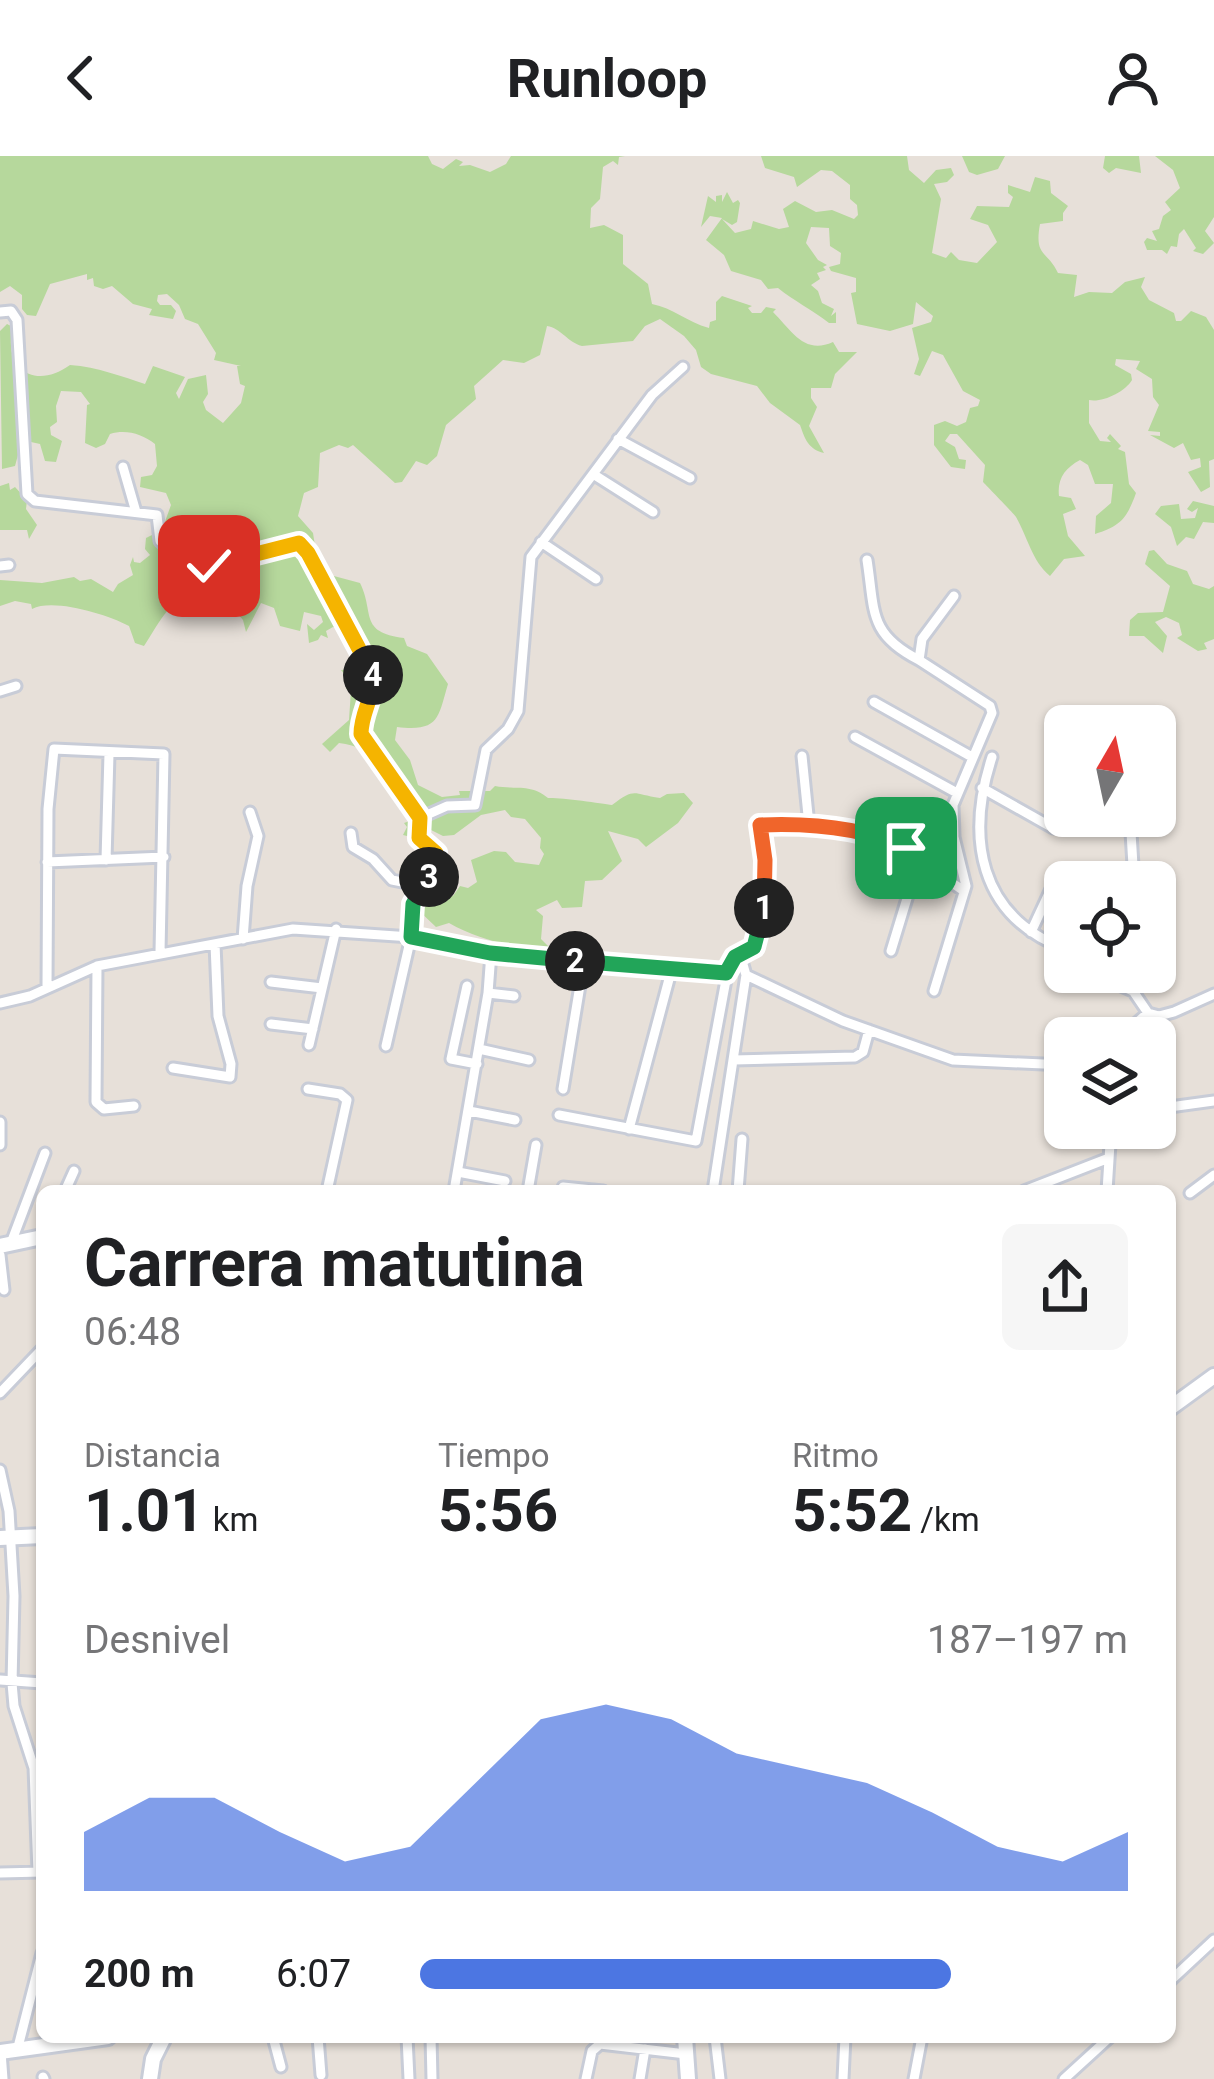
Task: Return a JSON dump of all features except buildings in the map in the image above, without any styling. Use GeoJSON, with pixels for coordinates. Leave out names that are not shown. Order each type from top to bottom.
{"type":"FeatureCollection","features":[{"type":"Feature","properties":{"kind":"main road"},"geometry":{"type":"LineString","coordinates":[[3,1249],[36,1240]]}},
{"type":"Feature","properties":{"kind":"main road"},"geometry":{"type":"LineString","coordinates":[[1176,1404],[1214,1376]]}},
{"type":"Feature","properties":{"kind":"main road"},"geometry":{"type":"LineString","coordinates":[[5,1538],[36,1537]]}},
{"type":"Feature","properties":{"kind":"main road"},"geometry":{"type":"LineString","coordinates":[[0,2052],[59,2043]]}},
{"type":"Feature","properties":{"kind":"main road"},"geometry":{"type":"LineString","coordinates":[[150,2079],[161,2043]]}},
{"type":"Feature","properties":{"kind":"main road"},"geometry":{"type":"LineString","coordinates":[[685,2043],[688,2079]]}},
{"type":"Feature","properties":{"kind":"street"},"geometry":{"type":"LineString","coordinates":[[0,312],[11,311],[17,320],[27,494],[35,501],[158,515],[160,541],[193,564],[209,566],[299,543],[374,677],[361,734],[420,818],[419,838],[436,853],[413,904],[411,937],[386,1046]]}},
{"type":"Feature","properties":{"kind":"street"},"geometry":{"type":"LineString","coordinates":[[420,818],[447,806],[476,805],[488,744],[514,722],[518,711],[531,557],[652,395],[683,368]]}},
{"type":"Feature","properties":{"kind":"street"},"geometry":{"type":"LineString","coordinates":[[618,439],[690,478]]}},
{"type":"Feature","properties":{"kind":"street"},"geometry":{"type":"LineString","coordinates":[[123,467],[136,512]]}},
{"type":"Feature","properties":{"kind":"street"},"geometry":{"type":"LineString","coordinates":[[593,474],[653,512]]}},
{"type":"Feature","properties":{"kind":"street"},"geometry":{"type":"LineString","coordinates":[[541,542],[596,579]]}},
{"type":"Feature","properties":{"kind":"street"},"geometry":{"type":"LineString","coordinates":[[867,560],[883,637],[991,706],[957,793],[954,837],[964,891],[934,991]]}},
{"type":"Feature","properties":{"kind":"street"},"geometry":{"type":"LineString","coordinates":[[919,660],[922,639],[954,596]]}},
{"type":"Feature","properties":{"kind":"street"},"geometry":{"type":"LineString","coordinates":[[0,691],[16,686]]}},
{"type":"Feature","properties":{"kind":"street"},"geometry":{"type":"LineString","coordinates":[[874,702],[972,757]]}},
{"type":"Feature","properties":{"kind":"street"},"geometry":{"type":"LineString","coordinates":[[855,737],[957,793]]}},
{"type":"Feature","properties":{"kind":"street"},"geometry":{"type":"LineString","coordinates":[[47,986],[52,750],[164,754],[160,952]]}},
{"type":"Feature","properties":{"kind":"street"},"geometry":{"type":"LineString","coordinates":[[106,860],[109,754]]}},
{"type":"Feature","properties":{"kind":"street"},"geometry":{"type":"LineString","coordinates":[[802,756],[809,825]]}},
{"type":"Feature","properties":{"kind":"street"},"geometry":{"type":"LineString","coordinates":[[992,757],[977,824],[987,871],[1005,907],[1044,938]]}},
{"type":"Feature","properties":{"kind":"street"},"geometry":{"type":"LineString","coordinates":[[982,788],[1044,823]]}},
{"type":"Feature","properties":{"kind":"street"},"geometry":{"type":"LineString","coordinates":[[243,939],[257,836],[250,812]]}},
{"type":"Feature","properties":{"kind":"street"},"geometry":{"type":"LineString","coordinates":[[559,1115],[696,1141],[726,973],[729,964],[754,947],[764,914],[760,825],[809,825],[889,840],[964,891]]}},
{"type":"Feature","properties":{"kind":"street"},"geometry":{"type":"LineString","coordinates":[[351,832],[352,847],[392,880],[422,886]]}},
{"type":"Feature","properties":{"kind":"street"},"geometry":{"type":"LineString","coordinates":[[47,862],[164,857]]}},
{"type":"Feature","properties":{"kind":"street"},"geometry":{"type":"LineString","coordinates":[[891,951],[919,859]]}},
{"type":"Feature","properties":{"kind":"street"},"geometry":{"type":"LineString","coordinates":[[1031,932],[1044,904]]}},
{"type":"Feature","properties":{"kind":"street"},"geometry":{"type":"LineString","coordinates":[[0,1004],[97,966],[293,929],[336,929],[411,937],[490,953],[726,973]]}},
{"type":"Feature","properties":{"kind":"street"},"geometry":{"type":"LineString","coordinates":[[309,1045],[336,929]]}},
{"type":"Feature","properties":{"kind":"street"},"geometry":{"type":"LineString","coordinates":[[173,1068],[230,1077],[218,1016],[215,944]]}},
{"type":"Feature","properties":{"kind":"street"},"geometry":{"type":"LineString","coordinates":[[455,1185],[488,993],[490,953]]}},
{"type":"Feature","properties":{"kind":"street"},"geometry":{"type":"LineString","coordinates":[[714,1185],[746,975],[740,954]]}},
{"type":"Feature","properties":{"kind":"street"},"geometry":{"type":"LineString","coordinates":[[563,1089],[584,962]]}},
{"type":"Feature","properties":{"kind":"street"},"geometry":{"type":"LineString","coordinates":[[97,966],[96,1102],[104,1109],[134,1106]]}},
{"type":"Feature","properties":{"kind":"street"},"geometry":{"type":"LineString","coordinates":[[629,1129],[672,968]]}},
{"type":"Feature","properties":{"kind":"street"},"geometry":{"type":"LineString","coordinates":[[746,975],[868,1030],[953,1060],[1044,1064]]}},
{"type":"Feature","properties":{"kind":"street"},"geometry":{"type":"LineString","coordinates":[[271,982],[322,988]]}},
{"type":"Feature","properties":{"kind":"street"},"geometry":{"type":"LineString","coordinates":[[467,986],[451,1058],[476,1064]]}},
{"type":"Feature","properties":{"kind":"street"},"geometry":{"type":"LineString","coordinates":[[488,993],[514,996]]}},
{"type":"Feature","properties":{"kind":"street"},"geometry":{"type":"LineString","coordinates":[[1134,993],[1148,1013],[1159,1016],[1214,994]]}},
{"type":"Feature","properties":{"kind":"street"},"geometry":{"type":"LineString","coordinates":[[1143,1017],[1148,1013]]}},
{"type":"Feature","properties":{"kind":"street"},"geometry":{"type":"LineString","coordinates":[[271,1024],[313,1029]]}},
{"type":"Feature","properties":{"kind":"street"},"geometry":{"type":"LineString","coordinates":[[734,1060],[860,1055],[868,1030]]}},
{"type":"Feature","properties":{"kind":"street"},"geometry":{"type":"LineString","coordinates":[[479,1049],[529,1060]]}},
{"type":"Feature","properties":{"kind":"street"},"geometry":{"type":"LineString","coordinates":[[308,1089],[340,1094],[347,1100],[328,1185]]}},
{"type":"Feature","properties":{"kind":"street"},"geometry":{"type":"LineString","coordinates":[[1176,1106],[1214,1101]]}},
{"type":"Feature","properties":{"kind":"street"},"geometry":{"type":"LineString","coordinates":[[469,1112],[515,1120]]}},
{"type":"Feature","properties":{"kind":"street"},"geometry":{"type":"LineString","coordinates":[[0,1122],[0,1145]]}},
{"type":"Feature","properties":{"kind":"street"},"geometry":{"type":"LineString","coordinates":[[738,1185],[742,1139]]}},
{"type":"Feature","properties":{"kind":"street"},"geometry":{"type":"LineString","coordinates":[[529,1185],[536,1144]]}},
{"type":"Feature","properties":{"kind":"street"},"geometry":{"type":"LineString","coordinates":[[1107,1185],[1110,1149]]}},
{"type":"Feature","properties":{"kind":"street"},"geometry":{"type":"LineString","coordinates":[[4,1289],[3,1249],[45,1153]]}},
{"type":"Feature","properties":{"kind":"street"},"geometry":{"type":"LineString","coordinates":[[1039,1185],[1109,1158]]}},
{"type":"Feature","properties":{"kind":"street"},"geometry":{"type":"LineString","coordinates":[[68,1185],[74,1172]]}},
{"type":"Feature","properties":{"kind":"street"},"geometry":{"type":"LineString","coordinates":[[458,1172],[506,1181]]}},
{"type":"Feature","properties":{"kind":"street"},"geometry":{"type":"LineString","coordinates":[[1190,1193],[1214,1174]]}},
{"type":"Feature","properties":{"kind":"street"},"geometry":{"type":"LineString","coordinates":[[0,1393],[36,1355]]}},
{"type":"Feature","properties":{"kind":"street"},"geometry":{"type":"LineString","coordinates":[[0,1471],[16,1624],[6,1681],[36,1762]]}},
{"type":"Feature","properties":{"kind":"street"},"geometry":{"type":"LineString","coordinates":[[6,1681],[36,1683]]}},
{"type":"Feature","properties":{"kind":"street"},"geometry":{"type":"LineString","coordinates":[[0,1873],[36,1872]]}},
{"type":"Feature","properties":{"kind":"street"},"geometry":{"type":"LineString","coordinates":[[1176,1975],[1214,1940]]}},
{"type":"Feature","properties":{"kind":"street"},"geometry":{"type":"LineString","coordinates":[[18,2048],[36,1977]]}},
{"type":"Feature","properties":{"kind":"street"},"geometry":{"type":"LineString","coordinates":[[275,2043],[281,2067]]}},
{"type":"Feature","properties":{"kind":"street"},"geometry":{"type":"LineString","coordinates":[[318,2043],[321,2075]]}},
{"type":"Feature","properties":{"kind":"street"},"geometry":{"type":"LineString","coordinates":[[407,2043],[409,2079]]}},
{"type":"Feature","properties":{"kind":"street"},"geometry":{"type":"LineString","coordinates":[[430,2043],[432,2079]]}},
{"type":"Feature","properties":{"kind":"street"},"geometry":{"type":"LineString","coordinates":[[716,2043],[719,2079]]}},
{"type":"Feature","properties":{"kind":"street"},"geometry":{"type":"LineString","coordinates":[[843,2079],[844,2043]]}},
{"type":"Feature","properties":{"kind":"street"},"geometry":{"type":"LineString","coordinates":[[914,2079],[921,2043]]}},
{"type":"Feature","properties":{"kind":"street"},"geometry":{"type":"LineString","coordinates":[[1064,2079],[1103,2043]]}},
{"type":"Feature","properties":{"kind":"street"},"geometry":{"type":"LineString","coordinates":[[586,2079],[592,2051],[600,2044],[686,2054]]}},
{"type":"Feature","properties":{"kind":"street"},"geometry":{"type":"LineString","coordinates":[[640,2079],[645,2049]]}},
{"type":"Feature","properties":{"kind":"street"},"geometry":{"type":"LineString","coordinates":[[0,2052],[3,2079]]}},
{"type":"Feature","properties":{"kind":"green space"},"geometry":{"type":"Polygon","coordinates":[[[0,156],[428,156],[443,169],[456,159],[463,162],[459,166],[490,172],[511,156],[625,156],[619,157],[618,165],[613,161],[603,167],[600,199],[591,208],[590,228],[604,225],[623,235],[623,264],[648,284],[652,304],[709,328],[722,296],[752,306],[748,308],[752,313],[766,307],[776,309],[773,312],[806,343],[833,342],[839,352],[857,352],[835,374],[831,388],[811,388],[817,407],[809,426],[824,453],[811,446],[800,425],[770,403],[757,386],[701,367],[696,350],[660,319],[645,326],[633,341],[582,346],[547,326],[540,355],[524,363],[503,360],[474,386],[476,399],[446,425],[437,456],[427,465],[416,461],[402,482],[395,483],[353,445],[320,453],[318,487],[304,493],[298,516],[313,533],[319,572],[360,583],[374,626],[427,654],[448,684],[435,720],[422,727],[397,727],[395,740],[410,760],[418,785],[442,797],[460,795],[459,791],[490,791],[495,786],[612,805],[630,794],[660,798],[684,793],[693,803],[678,823],[646,847],[638,839],[608,831],[622,861],[602,880],[585,881],[582,907],[562,908],[557,900],[536,910],[543,916],[541,939],[549,947],[541,949],[540,959],[449,923],[436,927],[417,909],[426,882],[453,896],[460,886],[468,888],[477,882],[471,860],[494,851],[506,852],[515,862],[539,865],[544,854],[541,838],[525,819],[511,817],[505,810],[481,815],[454,835],[414,826],[411,837],[403,835],[404,823],[418,818],[396,776],[363,750],[339,743],[330,752],[322,744],[349,720],[351,690],[346,689],[348,679],[341,670],[355,669],[363,662],[350,639],[339,634],[345,629],[333,627],[326,631],[328,638],[321,635],[309,643],[307,624],[314,630],[323,622],[321,616],[304,612],[300,631],[280,626],[274,608],[261,603],[246,632],[231,606],[175,604],[176,611],[168,610],[144,646],[135,643],[129,626],[94,612],[53,605],[32,609],[31,604],[15,601],[0,606],[0,580],[42,583],[74,577],[91,579],[113,592],[133,575],[133,557],[140,563],[150,555],[146,538],[162,530],[171,505],[166,493],[140,487],[141,477],[152,475],[157,466],[155,444],[122,432],[110,434],[96,448],[85,443],[90,404],[81,392],[61,391],[57,422],[50,427],[51,435],[62,441],[56,462],[45,461],[40,444],[22,440],[15,466],[2,469],[0,331],[7,324],[13,327],[12,355],[17,365],[34,375],[45,376],[70,365],[145,384],[153,366],[185,377],[176,393],[179,399],[188,379],[206,375],[208,394],[203,402],[223,423],[241,403],[245,386],[240,384],[237,366],[241,366],[214,360],[216,353],[198,324],[185,319],[167,294],[158,295],[157,301],[171,305],[176,311],[173,319],[149,315],[152,309],[133,304],[112,286],[94,286],[87,274],[50,284],[36,316],[27,315],[22,295],[10,286],[0,292],[0,156]]]}},
{"type":"Feature","properties":{"kind":"green space"},"geometry":{"type":"Polygon","coordinates":[[[761,156],[907,156],[909,170],[924,183],[936,170],[951,168],[954,175],[947,182],[934,184],[941,199],[932,253],[946,258],[951,252],[959,260],[977,263],[997,242],[988,225],[970,219],[977,206],[1009,207],[1013,197],[1008,185],[1030,192],[1035,177],[1050,181],[1051,193],[1068,206],[1063,221],[1040,224],[1039,242],[1058,273],[1077,275],[1074,297],[1112,293],[1125,282],[1145,277],[1141,287],[1149,300],[1174,313],[1176,321],[1191,311],[1206,317],[1214,330],[1210,487],[1201,492],[1188,472],[1201,467],[1200,458],[1191,460],[1183,443],[1174,448],[1150,435],[1160,436],[1160,432],[1148,431],[1159,405],[1153,397],[1152,379],[1136,369],[1140,361],[1116,359],[1115,365],[1131,374],[1132,380],[1113,396],[1089,400],[1089,423],[1100,441],[1111,442],[1110,434],[1121,446],[1129,484],[1136,493],[1122,520],[1095,534],[1096,516],[1111,503],[1113,484],[1095,484],[1088,465],[1080,460],[1070,467],[1061,479],[1059,496],[1071,498],[1076,509],[1063,514],[1068,536],[1085,556],[1064,559],[1050,576],[1034,556],[1016,517],[983,482],[985,465],[957,434],[945,441],[955,447],[959,459],[966,460],[965,469],[951,467],[934,445],[934,425],[966,422],[970,408],[980,400],[963,391],[943,355],[932,351],[920,376],[914,374],[919,359],[912,328],[931,322],[933,316],[916,302],[913,324],[890,331],[857,324],[851,293],[856,292],[856,278],[831,271],[829,267],[840,264],[841,253],[830,246],[829,228],[811,227],[806,243],[827,265],[811,285],[822,303],[834,309],[831,316],[836,312],[836,323],[829,323],[778,288],[768,289],[761,280],[731,271],[724,255],[706,240],[722,218],[710,216],[701,227],[708,196],[716,202],[716,196],[722,195],[722,202],[727,192],[733,203],[740,203],[737,222],[732,225],[722,219],[735,233],[751,229],[753,221],[779,229],[789,227],[783,209],[795,201],[816,212],[832,210],[854,219],[858,215],[850,199],[850,185],[832,171],[821,170],[797,187],[794,177],[765,168],[761,156]]]}},
{"type":"Feature","properties":{"kind":"green space"},"geometry":{"type":"Polygon","coordinates":[[[962,156],[1005,156],[998,169],[977,175],[969,172],[962,156]]]}},
{"type":"Feature","properties":{"kind":"green space"},"geometry":{"type":"Polygon","coordinates":[[[1105,156],[1139,156],[1141,173],[1116,168],[1109,173],[1103,168],[1105,156]]]}},
{"type":"Feature","properties":{"kind":"green space"},"geometry":{"type":"Polygon","coordinates":[[[1155,156],[1214,156],[1214,217],[1205,231],[1214,243],[1203,254],[1193,251],[1196,248],[1184,229],[1177,247],[1171,246],[1167,254],[1147,250],[1144,242],[1147,238],[1157,241],[1152,231],[1159,229],[1171,210],[1165,202],[1180,188],[1173,170],[1155,156]]]}},
{"type":"Feature","properties":{"kind":"green space"},"geometry":{"type":"Polygon","coordinates":[[[9,483],[10,490],[15,487],[27,500],[26,509],[37,525],[29,539],[27,530],[0,530],[0,486],[9,483]]]}},
{"type":"Feature","properties":{"kind":"green space"},"geometry":{"type":"Polygon","coordinates":[[[1193,501],[1214,506],[1214,523],[1203,522],[1194,539],[1186,537],[1177,546],[1171,527],[1155,514],[1161,506],[1179,504],[1181,519],[1195,518],[1198,508],[1187,509],[1193,501]]]}},
{"type":"Feature","properties":{"kind":"green space"},"geometry":{"type":"Polygon","coordinates":[[[1154,550],[1167,564],[1187,571],[1193,584],[1214,586],[1214,639],[1204,643],[1207,649],[1198,651],[1177,638],[1182,635],[1179,623],[1166,617],[1155,622],[1167,636],[1163,653],[1144,636],[1129,636],[1130,620],[1138,613],[1163,612],[1170,586],[1145,564],[1149,551],[1154,550]]]}},
{"type":"Feature","properties":{"kind":"route"},"geometry":{"type":"LineString","coordinates":[[209,566],[291,542],[308,553],[374,677],[361,734],[420,818],[419,838],[436,853],[413,904],[411,937],[490,953],[726,973],[735,957],[754,947],[764,914],[760,825],[860,832],[906,848]]}}]}
